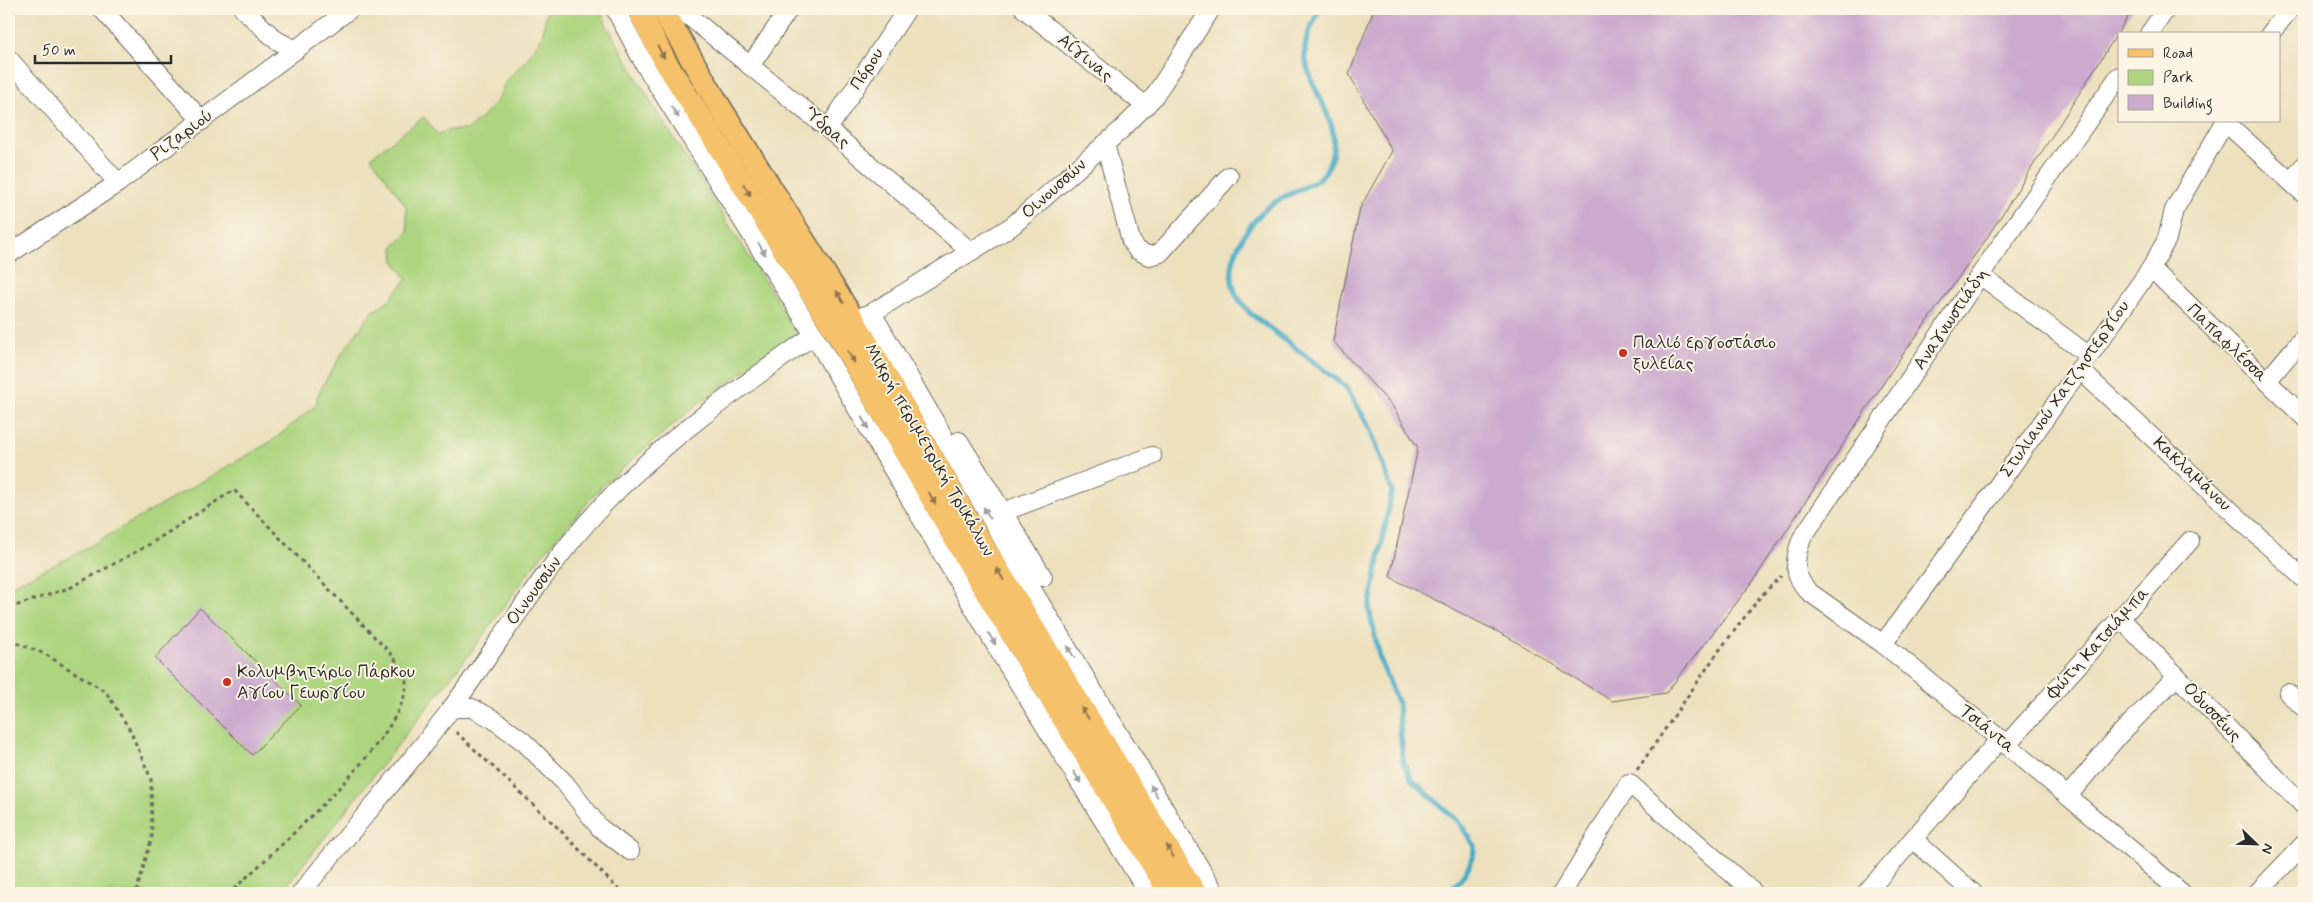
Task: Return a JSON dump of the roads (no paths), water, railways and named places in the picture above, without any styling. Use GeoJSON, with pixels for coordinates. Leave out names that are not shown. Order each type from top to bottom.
{"type":"FeatureCollection","features":[{"type":"Feature","properties":{"kind":"main road","name":"Μικρή περιμετρική Τρικάλων"},"geometry":{"type":"LineString","coordinates":[[638,9],[665,61],[838,335],[981,583],[1170,893]]}},
{"type":"Feature","properties":{"kind":"main road","name":"Μικρή περιμετρική Τρικάλων"},"geometry":{"type":"LineString","coordinates":[[662,9],[718,104],[868,314],[977,536],[1195,893]]}},
{"type":"Feature","properties":{"kind":"street"},"geometry":{"type":"LineString","coordinates":[[102,9],[202,121]]}},
{"type":"Feature","properties":{"kind":"street"},"geometry":{"type":"LineString","coordinates":[[244,9],[276,40],[296,50]]}},
{"type":"Feature","properties":{"kind":"street","name":"Ριζαριού"},"geometry":{"type":"LineString","coordinates":[[9,254],[118,183],[350,9]]}},
{"type":"Feature","properties":{"kind":"street"},"geometry":{"type":"LineString","coordinates":[[616,9],[650,72],[814,335],[1003,658],[1148,893]]}},
{"type":"Feature","properties":{"kind":"street","name":"Ύδρας"},"geometry":{"type":"LineString","coordinates":[[680,9],[828,129],[970,251]]}},
{"type":"Feature","properties":{"kind":"street"},"geometry":{"type":"LineString","coordinates":[[750,66],[789,9]]}},
{"type":"Feature","properties":{"kind":"street","name":"Πόρου"},"geometry":{"type":"LineString","coordinates":[[828,129],[907,9]]}},
{"type":"Feature","properties":{"kind":"street","name":"Αίγινας"},"geometry":{"type":"LineString","coordinates":[[1024,9],[1146,106]]}},
{"type":"Feature","properties":{"kind":"street","name":"Οινουσσών"},"geometry":{"type":"LineString","coordinates":[[868,314],[1012,226],[1146,106],[1211,9]]}},
{"type":"Feature","properties":{"kind":"street"},"geometry":{"type":"LineString","coordinates":[[2150,32],[2166,9]]}},
{"type":"Feature","properties":{"kind":"street"},"geometry":{"type":"LineString","coordinates":[[2272,32],[2290,9]]}},
{"type":"Feature","properties":{"kind":"street"},"geometry":{"type":"LineString","coordinates":[[9,59],[118,183]]}},
{"type":"Feature","properties":{"kind":"street","name":"Αναγνωστιάδη"},"geometry":{"type":"LineString","coordinates":[[1795,567],[1797,551],[1802,538],[1980,275],[2118,77]]}},
{"type":"Feature","properties":{"kind":"street"},"geometry":{"type":"LineString","coordinates":[[2224,122],[2304,194]]}},
{"type":"Feature","properties":{"kind":"street","name":"Στυλιανού Χατζηστεργίου"},"geometry":{"type":"LineString","coordinates":[[1882,644],[2151,268],[2167,239],[2174,210],[2224,122]]}},
{"type":"Feature","properties":{"kind":"street"},"geometry":{"type":"LineString","coordinates":[[1104,144],[1131,241],[1142,254],[1149,256],[1160,253],[1229,176]]}},
{"type":"Feature","properties":{"kind":"street"},"geometry":{"type":"LineString","coordinates":[[2291,182],[2304,165]]}},
{"type":"Feature","properties":{"kind":"street","name":"Παπαφλέσσα"},"geometry":{"type":"LineString","coordinates":[[2151,268],[2304,417]]}},
{"type":"Feature","properties":{"kind":"street","name":"Κακλαμάνου"},"geometry":{"type":"LineString","coordinates":[[1980,275],[2084,362],[2304,579]]}},
{"type":"Feature","properties":{"kind":"street"},"geometry":{"type":"LineString","coordinates":[[868,314],[1003,512],[1043,577]]}},
{"type":"Feature","properties":{"kind":"street"},"geometry":{"type":"LineString","coordinates":[[868,314],[1215,893]]}},
{"type":"Feature","properties":{"kind":"street","name":"Οινουσσών"},"geometry":{"type":"LineString","coordinates":[[301,893],[447,714],[566,547],[602,506],[636,472],[691,424],[814,335]]}},
{"type":"Feature","properties":{"kind":"street"},"geometry":{"type":"LineString","coordinates":[[2267,380],[2304,337]]}},
{"type":"Feature","properties":{"kind":"street"},"geometry":{"type":"LineString","coordinates":[[1003,512],[1152,456]]}},
{"type":"Feature","properties":{"kind":"street","name":"Φώτη Κατσιάμπα"},"geometry":{"type":"LineString","coordinates":[[1866,893],[1913,839],[2190,541]]}},
{"type":"Feature","properties":{"kind":"street","name":"Τσιάντα"},"geometry":{"type":"LineString","coordinates":[[1795,567],[1800,581],[1809,592],[1882,644],[2003,742],[2182,893]]}},
{"type":"Feature","properties":{"kind":"street","name":"Οδυσσέως"},"geometry":{"type":"LineString","coordinates":[[2120,618],[2304,806]]}},
{"type":"Feature","properties":{"kind":"street"},"geometry":{"type":"LineString","coordinates":[[2068,796],[2118,736],[2177,676]]}},
{"type":"Feature","properties":{"kind":"street"},"geometry":{"type":"LineString","coordinates":[[2288,693],[2304,708]]}},
{"type":"Feature","properties":{"kind":"street"},"geometry":{"type":"LineString","coordinates":[[447,714],[472,708],[493,719],[524,742],[565,783],[599,827],[630,851]]}},
{"type":"Feature","properties":{"kind":"street"},"geometry":{"type":"LineString","coordinates":[[1562,893],[1629,783],[1754,893]]}},
{"type":"Feature","properties":{"kind":"street"},"geometry":{"type":"LineString","coordinates":[[1913,839],[1973,893]]}},
{"type":"Feature","properties":{"kind":"street"},"geometry":{"type":"LineString","coordinates":[[2257,893],[2304,844]]}},
{"type":"Feature","properties":{"kind":"waterway"},"geometry":{"type":"LineString","coordinates":[[1320,9],[1307,38],[1305,56],[1308,71],[1331,125],[1334,139],[1332,155],[1326,171],[1318,180],[1277,201],[1267,208],[1249,228],[1241,240],[1236,253],[1232,266],[1232,279],[1236,295],[1250,313],[1346,387],[1370,428],[1392,491],[1369,609],[1380,659],[1398,704],[1403,762],[1411,779],[1459,822],[1474,845],[1472,859],[1466,872],[1447,893]]}},
{"type":"Feature","properties":{"kind":"place","name":"Παλιό εργοστάσιο ξυλείας"},"geometry":{"type":"Point","coordinates":[1623,353]}},
{"type":"Feature","properties":{"kind":"place","name":"Κολυμβητήριο Πάρκου Αγίου Γεωργίου"},"geometry":{"type":"Point","coordinates":[227,682]}}]}
